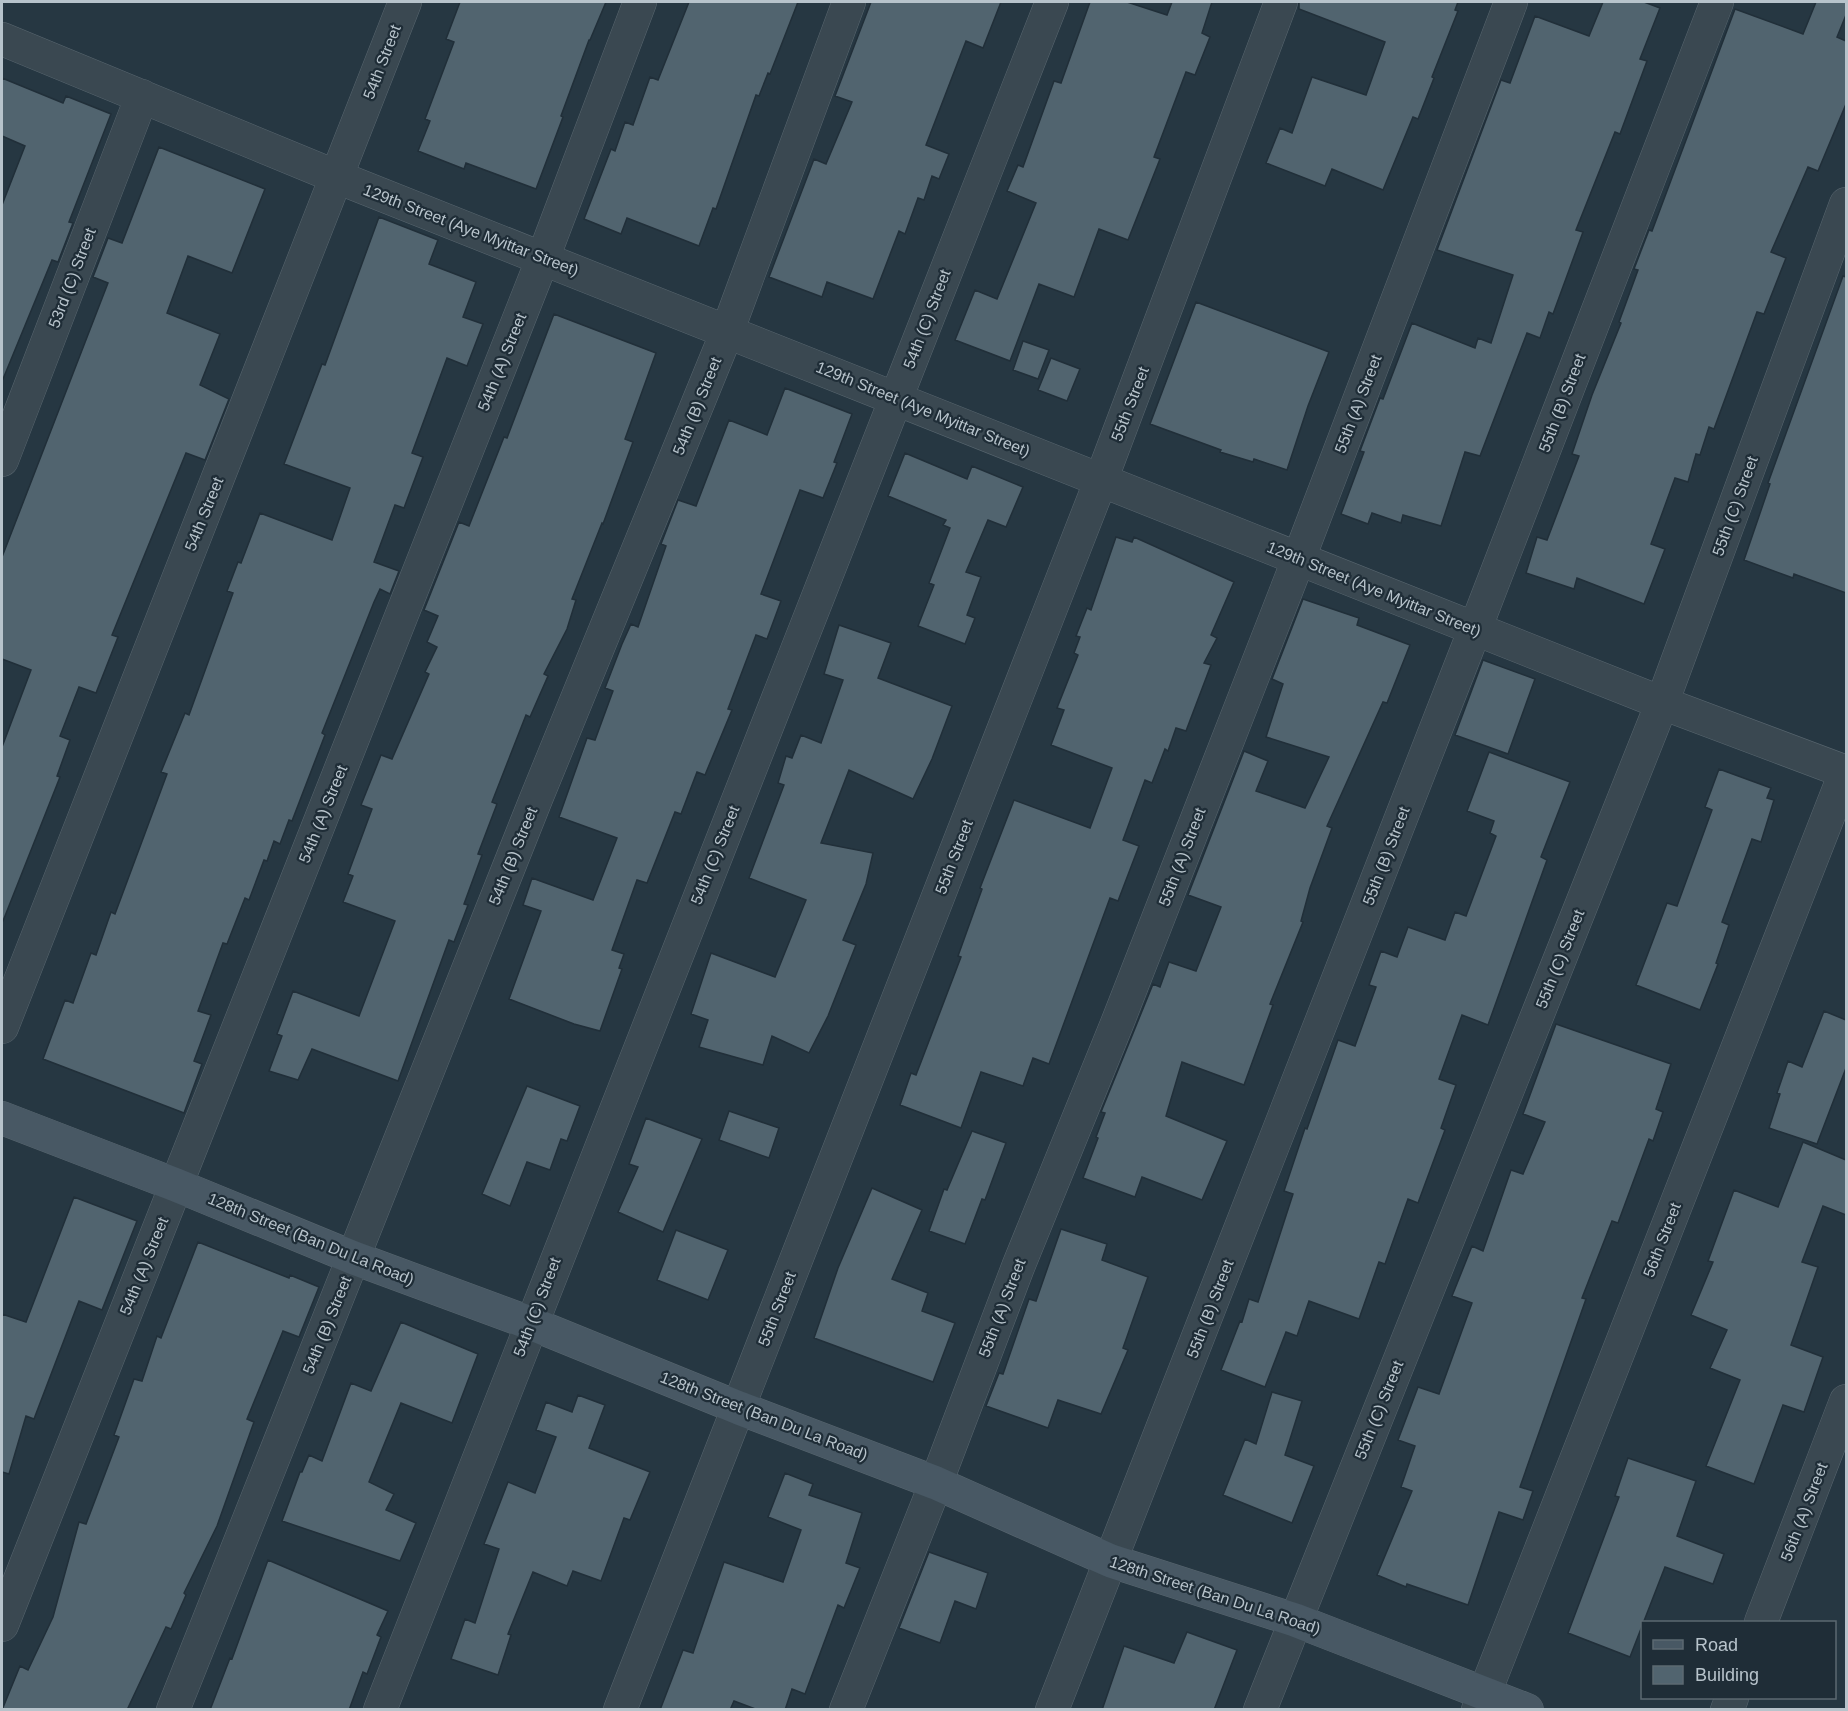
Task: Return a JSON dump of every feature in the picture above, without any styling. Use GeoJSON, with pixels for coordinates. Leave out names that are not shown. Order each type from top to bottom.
{"type":"FeatureCollection","features":[{"type":"Feature","properties":{"kind":"street","name":"54th Street"},"geometry":{"type":"LineString","coordinates":[[2,1027],[405,2]]}},
{"type":"Feature","properties":{"kind":"street","name":"54th (A) Street"},"geometry":{"type":"LineString","coordinates":[[2,1625],[543,258],[640,2]]}},
{"type":"Feature","properties":{"kind":"street","name":"54th (B) Street"},"geometry":{"type":"LineString","coordinates":[[173,1710],[536,799],[727,332],[849,2]]}},
{"type":"Feature","properties":{"kind":"street","name":"54th (C) Street"},"geometry":{"type":"LineString","coordinates":[[380,1710],[1052,2]]}},
{"type":"Feature","properties":{"kind":"street","name":"55th Street"},"geometry":{"type":"LineString","coordinates":[[620,1710],[1101,480],[1281,2]]}},
{"type":"Feature","properties":{"kind":"street","name":"55th (A) Street"},"geometry":{"type":"LineString","coordinates":[[846,1710],[936,1483],[1018,1266],[1118,1022],[1299,558],[1511,2]]}},
{"type":"Feature","properties":{"kind":"street","name":"55th (B) Street"},"geometry":{"type":"LineString","coordinates":[[1052,1710],[1475,629],[1717,2]]}},
{"type":"Feature","properties":{"kind":"street","name":"129th Street (Aye Myittar Street)"},"geometry":{"type":"LineString","coordinates":[[2,39],[337,177],[1662,703],[1846,772]]}},
{"type":"Feature","properties":{"kind":"street","name":"53rd (C) Street"},"geometry":{"type":"LineString","coordinates":[[2,460],[142,96]]}},
{"type":"Feature","properties":{"kind":"street","name":"55th (C) Street"},"geometry":{"type":"LineString","coordinates":[[1260,1710],[1662,703],[1846,204]]}},
{"type":"Feature","properties":{"kind":"street","name":"56th Street"},"geometry":{"type":"LineString","coordinates":[[1481,1701],[1846,772]]}},
{"type":"Feature","properties":{"kind":"street","name":"128th Street (Ban Du La Road)"},"geometry":{"type":"LineString","coordinates":[[2,1118],[176,1185],[354,1258],[531,1323],[739,1408],[936,1483],[1112,1561],[1295,1620],[1481,1701],[1527,1710]]}},
{"type":"Feature","properties":{"kind":"street","name":"56th (A) Street"},"geometry":{"type":"LineString","coordinates":[[1762,1621],[1846,1401]]}},
{"type":"Feature","properties":{"kind":"building"},"geometry":{"type":"Polygon","coordinates":[[[460,2],[606,2],[589,40],[536,189],[466,163],[464,169],[418,151],[430,121],[425,119],[454,42],[446,39],[460,2]]]}},
{"type":"Feature","properties":{"kind":"building"},"geometry":{"type":"Polygon","coordinates":[[[689,2],[798,2],[770,74],[768,73],[759,96],[756,95],[716,209],[713,208],[699,246],[627,218],[621,234],[584,219],[611,149],[615,151],[625,122],[633,125],[650,77],[658,80],[689,2]]]}},
{"type":"Feature","properties":{"kind":"building"},"geometry":{"type":"Polygon","coordinates":[[[871,2],[1001,2],[983,48],[966,41],[926,145],[949,154],[939,179],[932,176],[924,200],[918,198],[905,234],[899,231],[873,299],[827,282],[822,297],[769,277],[814,159],[826,164],[852,102],[835,96],[871,2]]]}},
{"type":"Feature","properties":{"kind":"building"},"geometry":{"type":"Polygon","coordinates":[[[1090,2],[1127,2],[1167,15],[1172,2],[1212,2],[1202,33],[1210,37],[1195,75],[1186,72],[1154,157],[1160,159],[1128,240],[1099,229],[1074,297],[1039,284],[1010,361],[955,340],[975,290],[997,299],[1036,203],[1007,191],[1018,165],[1023,167],[1054,81],[1061,83],[1090,2]]]}},
{"type":"Feature","properties":{"kind":"building"},"geometry":{"type":"Polygon","coordinates":[[[1299,2],[1458,2],[1455,10],[1458,11],[1418,119],[1413,117],[1383,190],[1332,169],[1325,186],[1266,163],[1280,128],[1292,133],[1312,77],[1366,95],[1385,42],[1299,9],[1299,2]]]}},
{"type":"Feature","properties":{"kind":"building"},"geometry":{"type":"Polygon","coordinates":[[[1603,2],[1644,2],[1660,8],[1640,59],[1647,61],[1620,134],[1615,132],[1576,230],[1583,232],[1553,314],[1549,312],[1540,338],[1527,333],[1480,456],[1465,452],[1441,526],[1403,515],[1401,523],[1372,513],[1368,524],[1341,514],[1364,452],[1360,451],[1412,323],[1475,348],[1478,338],[1491,343],[1513,275],[1437,250],[1501,80],[1510,83],[1535,16],[1589,36],[1603,2]]]}},
{"type":"Feature","properties":{"kind":"building"},"geometry":{"type":"Polygon","coordinates":[[[1816,2],[1846,2],[1846,15],[1837,37],[1846,41],[1846,104],[1818,171],[1808,167],[1771,252],[1786,258],[1764,314],[1757,312],[1714,429],[1709,427],[1700,455],[1696,454],[1688,482],[1675,478],[1651,544],[1665,549],[1644,604],[1577,578],[1574,589],[1526,573],[1537,537],[1547,540],[1579,456],[1572,454],[1592,395],[1621,323],[1619,322],[1638,270],[1634,269],[1649,230],[1652,231],[1735,9],[1803,34],[1816,2]]]}},
{"type":"Feature","properties":{"kind":"building"},"geometry":{"type":"Polygon","coordinates":[[[2,78],[63,103],[66,96],[111,114],[69,222],[73,223],[58,262],[52,260],[3,379],[2,205],[25,146],[2,136],[2,78]]]}},
{"type":"Feature","properties":{"kind":"building"},"geometry":{"type":"Polygon","coordinates":[[[159,147],[265,189],[232,273],[188,256],[167,313],[220,334],[200,385],[229,399],[205,460],[186,453],[112,635],[118,637],[96,693],[79,687],[60,736],[70,740],[57,776],[60,777],[2,921],[2,747],[31,670],[2,659],[2,557],[108,283],[93,277],[108,238],[122,243],[159,147]]]}},
{"type":"Feature","properties":{"kind":"building"},"geometry":{"type":"Polygon","coordinates":[[[379,217],[438,240],[429,264],[476,282],[463,317],[483,324],[467,366],[447,358],[412,453],[423,457],[404,508],[395,505],[374,562],[399,571],[390,594],[380,589],[374,602],[322,733],[325,735],[292,821],[289,820],[280,844],[274,841],[249,900],[245,898],[227,944],[223,943],[198,1011],[211,1015],[194,1061],[202,1064],[184,1113],[43,1059],[65,1000],[73,1003],[91,953],[96,955],[111,912],[115,914],[167,774],[161,772],[185,713],[189,715],[233,593],[227,591],[238,562],[241,563],[260,513],[332,540],[350,488],[284,464],[322,364],[325,365],[379,217]]]}},
{"type":"Feature","properties":{"kind":"building"},"geometry":{"type":"Polygon","coordinates":[[[1843,276],[1846,277],[1846,593],[1794,574],[1793,578],[1744,560],[1770,484],[1768,483],[1843,276]]]}},
{"type":"Feature","properties":{"kind":"building"},"geometry":{"type":"Polygon","coordinates":[[[1196,302],[1329,352],[1287,470],[1254,459],[1253,462],[1220,452],[1221,450],[1150,424],[1196,302]]]}},
{"type":"Feature","properties":{"kind":"building"},"geometry":{"type":"Polygon","coordinates":[[[554,314],[656,353],[625,439],[633,442],[572,599],[576,600],[567,629],[544,674],[548,676],[530,717],[526,715],[492,802],[497,804],[478,854],[482,855],[464,904],[468,905],[454,942],[449,940],[398,1081],[312,1049],[298,1080],[269,1071],[282,1036],[277,1034],[293,991],[359,1016],[395,921],[343,902],[353,876],[348,874],[372,809],[361,805],[381,755],[392,759],[429,674],[425,672],[437,647],[427,642],[438,616],[424,610],[459,522],[469,526],[504,437],[507,438],[554,314]]]}},
{"type":"Feature","properties":{"kind":"building"},"geometry":{"type":"Polygon","coordinates":[[[1023,341],[1049,350],[1038,379],[1013,370],[1023,341]]]}},
{"type":"Feature","properties":{"kind":"building"},"geometry":{"type":"Polygon","coordinates":[[[1051,358],[1080,369],[1067,401],[1038,390],[1051,358]]]}},
{"type":"Feature","properties":{"kind":"building"},"geometry":{"type":"Polygon","coordinates":[[[785,388],[852,414],[834,462],[837,463],[823,498],[800,490],[761,594],[781,601],[767,639],[756,635],[728,709],[732,710],[705,775],[697,772],[681,814],[675,812],[647,883],[637,880],[612,950],[624,954],[619,968],[622,969],[600,1031],[574,1024],[509,999],[541,911],[523,905],[532,878],[593,900],[617,838],[559,817],[587,738],[595,740],[613,691],[605,688],[622,644],[631,624],[638,627],[666,546],[661,544],[678,500],[696,506],[729,420],[767,435],[785,388]]]}},
{"type":"Feature","properties":{"kind":"building"},"geometry":{"type":"Polygon","coordinates":[[[905,453],[967,479],[972,466],[1023,487],[1006,527],[988,520],[966,572],[981,577],[967,615],[975,618],[965,644],[918,626],[934,585],[929,583],[950,528],[943,525],[946,520],[888,496],[905,453]]]}},
{"type":"Feature","properties":{"kind":"building"},"geometry":{"type":"Polygon","coordinates":[[[1116,537],[1132,542],[1134,537],[1234,582],[1211,635],[1217,638],[1204,663],[1211,665],[1186,731],[1176,728],[1168,751],[1165,749],[1152,783],[1145,780],[1123,840],[1139,846],[1118,901],[1110,898],[1049,1064],[1033,1058],[1023,1086],[981,1072],[961,1128],[900,1105],[911,1073],[916,1075],[961,957],[958,956],[982,889],[980,888],[1014,800],[1090,828],[1112,768],[1051,745],[1064,710],[1057,708],[1078,655],[1074,653],[1080,637],[1076,636],[1087,608],[1091,610],[1116,537]]]}},
{"type":"Feature","properties":{"kind":"building"},"geometry":{"type":"Polygon","coordinates":[[[1303,599],[1359,618],[1357,625],[1410,645],[1387,703],[1383,702],[1327,826],[1332,828],[1310,888],[1301,921],[1303,922],[1270,1004],[1273,1005],[1244,1085],[1182,1062],[1166,1116],[1227,1141],[1202,1200],[1142,1177],[1135,1197],[1083,1178],[1105,1113],[1101,1112],[1153,984],[1160,987],[1169,962],[1196,971],[1221,907],[1188,895],[1244,751],[1268,761],[1256,791],[1305,808],[1329,757],[1266,737],[1283,684],[1272,679],[1303,599]]]}},
{"type":"Feature","properties":{"kind":"building"},"geometry":{"type":"Polygon","coordinates":[[[839,625],[891,643],[878,678],[952,706],[932,759],[913,799],[849,770],[821,843],[873,853],[866,884],[843,940],[856,945],[828,1016],[809,1053],[772,1036],[763,1065],[699,1047],[708,1020],[691,1014],[711,953],[775,977],[806,900],[749,878],[784,785],[778,783],[786,756],[792,758],[801,735],[821,743],[843,680],[824,674],[839,625]]]}},
{"type":"Feature","properties":{"kind":"building"},"geometry":{"type":"Polygon","coordinates":[[[1483,660],[1535,679],[1508,754],[1455,735],[1483,660]]]}},
{"type":"Feature","properties":{"kind":"building"},"geometry":{"type":"Polygon","coordinates":[[[1489,752],[1570,782],[1541,857],[1547,860],[1488,1025],[1462,1015],[1439,1079],[1456,1085],[1441,1128],[1445,1130],[1418,1203],[1408,1199],[1385,1264],[1379,1262],[1359,1319],[1309,1301],[1297,1336],[1286,1332],[1265,1387],[1221,1370],[1240,1321],[1242,1322],[1249,1299],[1258,1302],[1293,1194],[1284,1191],[1305,1128],[1307,1129],[1338,1040],[1355,1046],[1376,987],[1369,985],[1381,951],[1397,957],[1408,927],[1445,940],[1455,912],[1466,916],[1496,836],[1490,833],[1494,821],[1467,811],[1489,752]]]}},
{"type":"Feature","properties":{"kind":"building"},"geometry":{"type":"Polygon","coordinates":[[[1719,769],[1771,788],[1767,798],[1774,800],[1761,842],[1752,839],[1722,922],[1729,925],[1716,963],[1718,964],[1700,1010],[1636,985],[1667,903],[1677,906],[1712,810],[1705,807],[1719,769]]]}},
{"type":"Feature","properties":{"kind":"building"},"geometry":{"type":"Polygon","coordinates":[[[1824,1011],[1846,1020],[1846,1068],[1817,1144],[1769,1128],[1780,1094],[1777,1093],[1788,1061],[1802,1067],[1824,1011]]]}},
{"type":"Feature","properties":{"kind":"building"},"geometry":{"type":"Polygon","coordinates":[[[1556,1024],[1671,1064],[1656,1109],[1663,1112],[1653,1141],[1649,1139],[1618,1223],[1612,1221],[1582,1298],[1586,1299],[1520,1487],[1533,1491],[1523,1520],[1499,1512],[1468,1605],[1407,1584],[1406,1587],[1377,1575],[1412,1491],[1401,1487],[1415,1446],[1398,1440],[1418,1387],[1439,1394],[1472,1303],[1452,1296],[1472,1246],[1483,1251],[1511,1170],[1523,1174],[1545,1122],[1523,1114],[1556,1024]]]}},
{"type":"Feature","properties":{"kind":"building"},"geometry":{"type":"Polygon","coordinates":[[[527,1086],[580,1106],[567,1141],[561,1139],[550,1170],[527,1162],[510,1206],[482,1194],[527,1086]]]}},
{"type":"Feature","properties":{"kind":"building"},"geometry":{"type":"Polygon","coordinates":[[[729,1111],[779,1128],[769,1158],[719,1140],[729,1111]]]}},
{"type":"Feature","properties":{"kind":"building"},"geometry":{"type":"Polygon","coordinates":[[[646,1118],[702,1139],[663,1232],[618,1212],[638,1167],[629,1164],[646,1118]]]}},
{"type":"Feature","properties":{"kind":"building"},"geometry":{"type":"Polygon","coordinates":[[[972,1131],[1006,1143],[985,1200],[982,1199],[965,1244],[929,1231],[944,1189],[947,1190],[972,1131]]]}},
{"type":"Feature","properties":{"kind":"building"},"geometry":{"type":"Polygon","coordinates":[[[1803,1142],[1846,1160],[1846,1215],[1823,1206],[1802,1262],[1818,1267],[1791,1345],[1823,1357],[1804,1412],[1783,1405],[1754,1484],[1706,1466],[1740,1380],[1710,1368],[1727,1330],[1691,1315],[1713,1262],[1708,1261],[1734,1190],[1778,1207],[1803,1142]]]}},
{"type":"Feature","properties":{"kind":"building"},"geometry":{"type":"Polygon","coordinates":[[[872,1188],[922,1210],[892,1279],[928,1293],[922,1311],[955,1323],[933,1382],[814,1338],[838,1268],[872,1188]]]}},
{"type":"Feature","properties":{"kind":"building"},"geometry":{"type":"Polygon","coordinates":[[[74,1197],[137,1221],[102,1310],[79,1301],[34,1419],[26,1416],[9,1474],[2,1472],[2,1314],[26,1322],[74,1197]]]}},
{"type":"Feature","properties":{"kind":"building"},"geometry":{"type":"Polygon","coordinates":[[[1061,1229],[1107,1244],[1102,1260],[1148,1277],[1123,1348],[1128,1350],[1101,1414],[1058,1400],[1048,1428],[986,1406],[999,1373],[1003,1374],[1029,1299],[1036,1301],[1061,1229]]]}},
{"type":"Feature","properties":{"kind":"building"},"geometry":{"type":"Polygon","coordinates":[[[676,1230],[728,1250],[708,1300],[657,1280],[676,1230]]]}},
{"type":"Feature","properties":{"kind":"building"},"geometry":{"type":"Polygon","coordinates":[[[198,1242],[289,1278],[290,1275],[319,1287],[299,1337],[283,1331],[247,1419],[254,1422],[217,1526],[184,1593],[186,1595],[171,1629],[166,1627],[127,1710],[2,1710],[20,1666],[28,1670],[53,1617],[79,1522],[86,1524],[119,1437],[114,1435],[134,1379],[142,1381],[157,1336],[161,1338],[198,1242]]]}},
{"type":"Feature","properties":{"kind":"building"},"geometry":{"type":"Polygon","coordinates":[[[401,1322],[478,1354],[452,1423],[401,1403],[369,1482],[394,1494],[386,1510],[416,1523],[400,1561],[282,1521],[300,1472],[309,1455],[322,1461],[351,1383],[371,1391],[401,1322]]]}},
{"type":"Feature","properties":{"kind":"building"},"geometry":{"type":"Polygon","coordinates":[[[1272,1392],[1302,1401],[1285,1455],[1314,1466],[1292,1523],[1223,1495],[1245,1439],[1256,1444],[1272,1392]]]}},
{"type":"Feature","properties":{"kind":"building"},"geometry":{"type":"Polygon","coordinates":[[[578,1395],[605,1405],[589,1448],[650,1472],[630,1520],[624,1518],[601,1581],[573,1571],[567,1586],[533,1572],[508,1634],[511,1635],[498,1675],[451,1659],[465,1619],[475,1623],[499,1549],[484,1544],[508,1482],[535,1493],[556,1437],[536,1430],[546,1402],[572,1412],[578,1395]]]}},
{"type":"Feature","properties":{"kind":"building"},"geometry":{"type":"Polygon","coordinates":[[[1628,1458],[1696,1481],[1677,1536],[1724,1554],[1713,1584],[1665,1567],[1644,1621],[1641,1621],[1641,1629],[1630,1657],[1568,1633],[1619,1497],[1615,1496],[1628,1458]]]}},
{"type":"Feature","properties":{"kind":"building"},"geometry":{"type":"Polygon","coordinates":[[[785,1473],[813,1484],[809,1495],[862,1513],[846,1563],[860,1568],[844,1608],[838,1605],[805,1694],[792,1689],[785,1710],[758,1710],[734,1701],[730,1710],[660,1710],[683,1650],[693,1653],[724,1562],[783,1582],[801,1530],[768,1517],[785,1473]]]}},
{"type":"Feature","properties":{"kind":"building"},"geometry":{"type":"Polygon","coordinates":[[[929,1552],[988,1573],[976,1609],[955,1601],[940,1643],[899,1628],[929,1552]]]}},
{"type":"Feature","properties":{"kind":"building"},"geometry":{"type":"Polygon","coordinates":[[[268,1560],[388,1611],[377,1635],[381,1637],[367,1674],[363,1672],[349,1710],[210,1710],[230,1658],[232,1659],[268,1560]]]}},
{"type":"Feature","properties":{"kind":"building"},"geometry":{"type":"Polygon","coordinates":[[[1187,1632],[1237,1650],[1214,1710],[1102,1710],[1124,1646],[1174,1663],[1187,1632]]]}}]}
